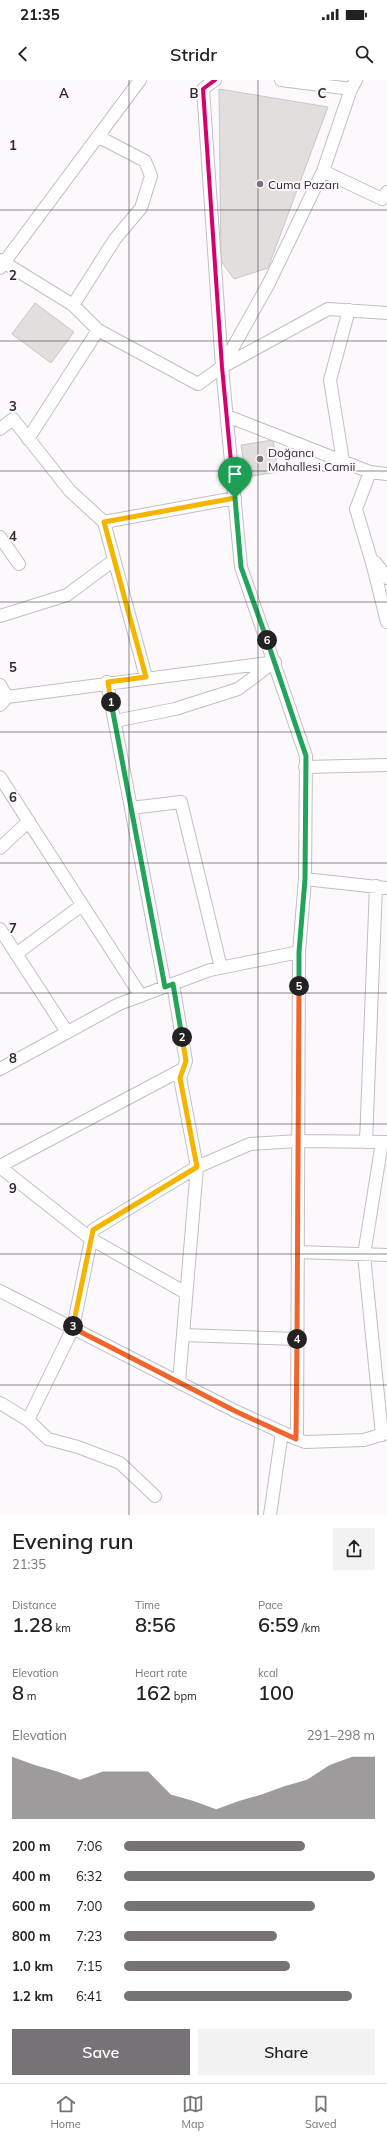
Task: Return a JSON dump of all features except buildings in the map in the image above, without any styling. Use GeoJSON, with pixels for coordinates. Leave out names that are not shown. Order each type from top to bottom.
{"type":"FeatureCollection","features":[{"type":"Feature","properties":{"kind":"street"},"geometry":{"type":"LineString","coordinates":[[140,80],[99,137],[1,264],[73,305],[98,330],[198,384],[222,367],[328,308],[387,313]]}},
{"type":"Feature","properties":{"kind":"street"},"geometry":{"type":"LineString","coordinates":[[215,80],[202,89],[222,367],[241,567],[275,662],[306,756],[305,879],[299,952],[296,1439]]}},
{"type":"Feature","properties":{"kind":"street"},"geometry":{"type":"LineString","coordinates":[[222,367],[269,283],[323,171],[353,85],[281,80]]}},
{"type":"Feature","properties":{"kind":"street"},"geometry":{"type":"LineString","coordinates":[[73,305],[115,239],[141,208],[150,176],[145,161],[99,137]]}},
{"type":"Feature","properties":{"kind":"street"},"geometry":{"type":"LineString","coordinates":[[323,171],[385,198]]}},
{"type":"Feature","properties":{"kind":"street"},"geometry":{"type":"LineString","coordinates":[[343,461],[330,380],[349,310]]}},
{"type":"Feature","properties":{"kind":"street"},"geometry":{"type":"LineString","coordinates":[[28,439],[98,330]]}},
{"type":"Feature","properties":{"kind":"street"},"geometry":{"type":"LineString","coordinates":[[227,416],[370,472],[387,474]]}},
{"type":"Feature","properties":{"kind":"street"},"geometry":{"type":"LineString","coordinates":[[0,429],[13,420],[70,491],[104,522],[146,677]]}},
{"type":"Feature","properties":{"kind":"street"},"geometry":{"type":"LineString","coordinates":[[370,472],[356,508],[387,622]]}},
{"type":"Feature","properties":{"kind":"street"},"geometry":{"type":"LineString","coordinates":[[104,522],[235,498]]}},
{"type":"Feature","properties":{"kind":"street"},"geometry":{"type":"LineString","coordinates":[[0,537],[19,564]]}},
{"type":"Feature","properties":{"kind":"street"},"geometry":{"type":"LineString","coordinates":[[370,556],[387,578]]}},
{"type":"Feature","properties":{"kind":"street"},"geometry":{"type":"LineString","coordinates":[[0,616],[67,595],[114,560]]}},
{"type":"Feature","properties":{"kind":"street"},"geometry":{"type":"LineString","coordinates":[[0,685],[4,701],[108,682],[275,662]]}},
{"type":"Feature","properties":{"kind":"street"},"geometry":{"type":"LineString","coordinates":[[115,721],[175,709],[238,689],[275,662]]}},
{"type":"Feature","properties":{"kind":"street"},"geometry":{"type":"LineString","coordinates":[[108,682],[131,808],[186,1061],[180,1078],[197,1167],[179,1382]]}},
{"type":"Feature","properties":{"kind":"street"},"geometry":{"type":"LineString","coordinates":[[305,767],[387,765]]}},
{"type":"Feature","properties":{"kind":"street"},"geometry":{"type":"LineString","coordinates":[[0,776],[141,996]]}},
{"type":"Feature","properties":{"kind":"street"},"geometry":{"type":"LineString","coordinates":[[131,808],[181,802],[221,968]]}},
{"type":"Feature","properties":{"kind":"street"},"geometry":{"type":"LineString","coordinates":[[0,848],[29,821]]}},
{"type":"Feature","properties":{"kind":"street"},"geometry":{"type":"LineString","coordinates":[[305,879],[381,887],[366,1142]]}},
{"type":"Feature","properties":{"kind":"street"},"geometry":{"type":"LineString","coordinates":[[16,954],[82,905]]}},
{"type":"Feature","properties":{"kind":"street"},"geometry":{"type":"LineString","coordinates":[[0,929],[67,1032]]}},
{"type":"Feature","properties":{"kind":"street"},"geometry":{"type":"LineString","coordinates":[[0,1069],[119,1004],[169,985],[221,968],[299,952]]}},
{"type":"Feature","properties":{"kind":"street"},"geometry":{"type":"LineString","coordinates":[[183,1069],[0,1166],[91,1239],[186,1293]]}},
{"type":"Feature","properties":{"kind":"street"},"geometry":{"type":"LineString","coordinates":[[0,1291],[73,1328],[179,1382],[296,1439],[305,1442],[364,1440],[384,1434],[364,1255],[385,1142],[298,1141],[250,1144],[197,1167],[93,1230],[73,1328],[28,1420]]}},
{"type":"Feature","properties":{"kind":"street"},"geometry":{"type":"LineString","coordinates":[[298,1252],[387,1255]]}},
{"type":"Feature","properties":{"kind":"street"},"geometry":{"type":"LineString","coordinates":[[183,1335],[297,1339]]}},
{"type":"Feature","properties":{"kind":"street"},"geometry":{"type":"LineString","coordinates":[[0,1403],[28,1420],[48,1439],[78,1447],[120,1463],[155,1496]]}},
{"type":"Feature","properties":{"kind":"street"},"geometry":{"type":"LineString","coordinates":[[270,1515],[282,1432]]}},
{"type":"Feature","properties":{"kind":"cycle path"},"geometry":{"type":"LineString","coordinates":[[215,80],[203,89],[222,367],[241,567],[306,756],[305,879],[299,952],[297,1439]]}},
{"type":"Feature","properties":{"kind":"place","name":"Cuma Pazarı"},"geometry":{"type":"Point","coordinates":[260,184]}},
{"type":"Feature","properties":{"kind":"place","name":"Doğancı Mahallesi Camii"},"geometry":{"type":"Point","coordinates":[260,459]}},
{"type":"Feature","properties":{"kind":"route"},"geometry":{"type":"LineString","coordinates":[[235,498],[241,567],[275,662],[306,756],[305,879],[299,952],[296,1439],[235,1411],[73,1328],[93,1230],[197,1167],[180,1078],[186,1061],[173,984],[165,987],[108,682],[146,677],[104,522],[235,498]]}}]}
